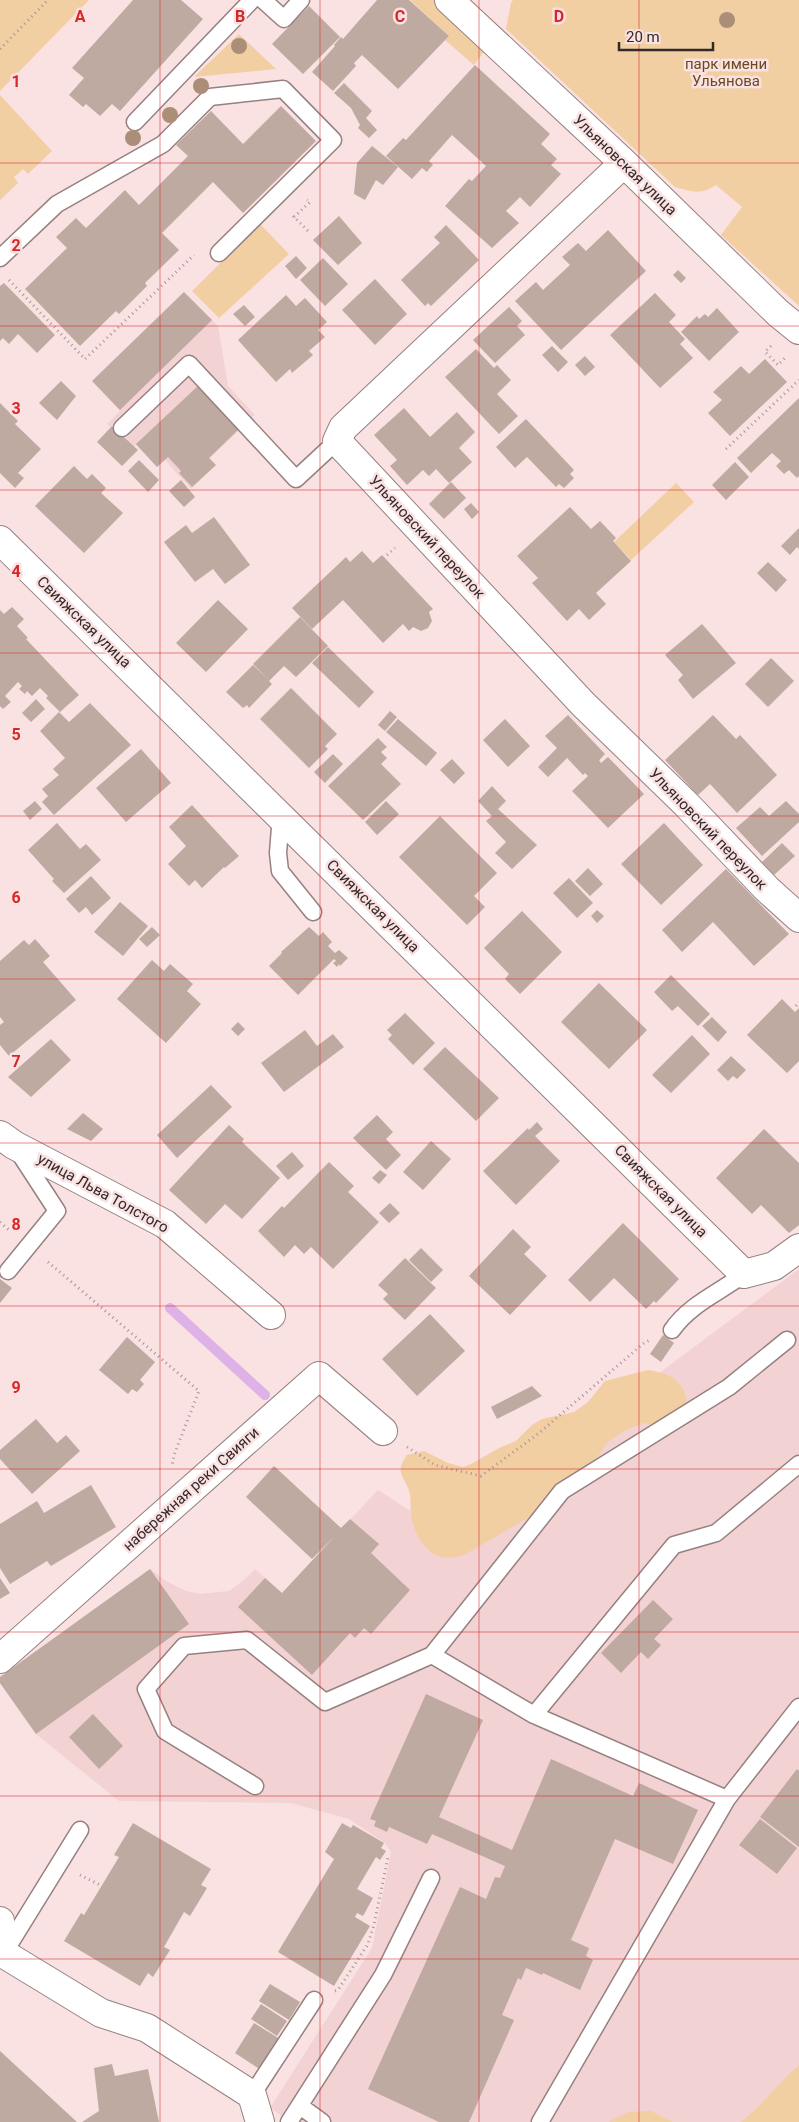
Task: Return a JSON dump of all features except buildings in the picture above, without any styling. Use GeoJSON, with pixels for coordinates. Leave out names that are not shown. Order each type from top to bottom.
{"type":"FeatureCollection","features":[{"type":"Feature","properties":{"kind":"street","name":"Ульяновская улица"},"geometry":{"type":"LineString","coordinates":[[449,0],[624,163],[778,313],[799,330]]}},
{"type":"Feature","properties":{"kind":"street"},"geometry":{"type":"LineString","coordinates":[[337,441],[343,428],[624,163]]}},
{"type":"Feature","properties":{"kind":"street","name":"Ульяновский переулок"},"geometry":{"type":"LineString","coordinates":[[337,441],[583,704],[799,918]]}},
{"type":"Feature","properties":{"kind":"street","name":"Свияжская улица"},"geometry":{"type":"LineString","coordinates":[[0,540],[744,1274]]}},
{"type":"Feature","properties":{"kind":"street","name":"улица Льва Толстого"},"geometry":{"type":"LineString","coordinates":[[7,1140],[165,1224],[271,1315]]}},
{"type":"Feature","properties":{"kind":"street"},"geometry":{"type":"LineString","coordinates":[[744,1274],[774,1266],[799,1248]]}},
{"type":"Feature","properties":{"kind":"street","name":"набережная реки Свияги"},"geometry":{"type":"LineString","coordinates":[[0,1659],[319,1376],[383,1431]]}},
{"type":"Feature","properties":{"kind":"street"},"geometry":{"type":"LineString","coordinates":[[0,1921],[2,1954],[101,2013],[147,2028],[252,2095],[260,2122]]}},
{"type":"Feature","properties":{"kind":"lane"},"geometry":{"type":"LineString","coordinates":[[135,122],[252,0]]}},
{"type":"Feature","properties":{"kind":"lane"},"geometry":{"type":"LineString","coordinates":[[263,0],[284,19],[301,0]]}},
{"type":"Feature","properties":{"kind":"lane"},"geometry":{"type":"LineString","coordinates":[[0,258],[57,204],[163,144],[210,97],[282,89],[333,140],[219,253]]}},
{"type":"Feature","properties":{"kind":"lane"},"geometry":{"type":"LineString","coordinates":[[122,428],[189,364],[296,479],[337,441]]}},
{"type":"Feature","properties":{"kind":"lane"},"geometry":{"type":"LineString","coordinates":[[281,816],[278,853],[280,871],[313,912]]}},
{"type":"Feature","properties":{"kind":"lane"},"geometry":{"type":"LineString","coordinates":[[7,1140],[57,1211],[8,1271]]}},
{"type":"Feature","properties":{"kind":"lane"},"geometry":{"type":"LineString","coordinates":[[672,1330],[682,1316],[693,1307],[722,1291],[744,1274]]}},
{"type":"Feature","properties":{"kind":"lane"},"geometry":{"type":"LineString","coordinates":[[255,1786],[165,1731],[146,1689],[184,1646],[247,1640],[325,1702],[432,1655],[562,1491],[729,1387],[787,1340]]}},
{"type":"Feature","properties":{"kind":"lane"},"geometry":{"type":"LineString","coordinates":[[534,1715],[674,1545],[716,1533],[799,1464]]}},
{"type":"Feature","properties":{"kind":"lane"},"geometry":{"type":"LineString","coordinates":[[432,1655],[534,1715],[727,1799]]}},
{"type":"Feature","properties":{"kind":"lane"},"geometry":{"type":"LineString","coordinates":[[540,2122],[727,1799],[799,1707]]}},
{"type":"Feature","properties":{"kind":"lane"},"geometry":{"type":"LineString","coordinates":[[2,1954],[80,1830]]}},
{"type":"Feature","properties":{"kind":"lane"},"geometry":{"type":"LineString","coordinates":[[289,2122],[383,1975],[431,1878]]}},
{"type":"Feature","properties":{"kind":"lane"},"geometry":{"type":"LineString","coordinates":[[252,2095],[314,2000]]}},
{"type":"Feature","properties":{"kind":"lane"},"geometry":{"type":"LineString","coordinates":[[300,2106],[322,2122]]}},
{"type":"Feature","properties":{"kind":"path"},"geometry":{"type":"LineString","coordinates":[[0,48],[48,0]]}},
{"type":"Feature","properties":{"kind":"path"},"geometry":{"type":"LineString","coordinates":[[6,278],[85,359],[192,256],[219,253]]}},
{"type":"Feature","properties":{"kind":"path"},"geometry":{"type":"LineString","coordinates":[[765,352],[778,365]]}},
{"type":"Feature","properties":{"kind":"path"},"geometry":{"type":"LineString","coordinates":[[726,449],[799,380]]}},
{"type":"Feature","properties":{"kind":"path"},"geometry":{"type":"LineString","coordinates":[[796,1006],[799,1002]]}},
{"type":"Feature","properties":{"kind":"path"},"geometry":{"type":"LineString","coordinates":[[46,1261],[199,1391],[174,1455],[165,1511]]}},
{"type":"Feature","properties":{"kind":"path"},"geometry":{"type":"LineString","coordinates":[[383,1431],[435,1465],[481,1476],[538,1434],[644,1343],[672,1330]]}},
{"type":"Feature","properties":{"kind":"path"},"geometry":{"type":"LineString","coordinates":[[314,2000],[338,1990],[368,1944],[374,1925],[388,1857]]}},
{"type":"Feature","properties":{"kind":"shaded area"},"geometry":{"type":"Polygon","coordinates":[[[184,292],[218,326],[228,386],[255,415],[210,458],[216,465],[191,489],[165,460],[157,467],[113,425],[110,427],[107,424],[120,411],[92,381],[184,292]]]}},
{"type":"Feature","properties":{"kind":"shaded area"},"geometry":{"type":"Polygon","coordinates":[[[799,1269],[799,2122],[291,2122],[270,2108],[372,1948],[391,1852],[385,1843],[349,1819],[291,1803],[119,1801],[36,1734],[0,1683],[0,1677],[150,1569],[166,1581],[186,1591],[200,1594],[229,1591],[255,1569],[282,1593],[378,1490],[444,1533],[799,1269]]]}},
{"type":"Feature","properties":{"kind":"green space"},"geometry":{"type":"Polygon","coordinates":[[[0,0],[89,0],[0,91],[0,0]]]}},
{"type":"Feature","properties":{"kind":"green space"},"geometry":{"type":"Polygon","coordinates":[[[410,0],[439,0],[485,50],[474,65],[445,40],[449,36],[410,0]]]}},
{"type":"Feature","properties":{"kind":"green space","name":"парк имени Ульянова"},"geometry":{"type":"Polygon","coordinates":[[[513,0],[799,0],[799,306],[721,235],[742,207],[716,185],[696,192],[675,187],[506,29],[513,0]]]}},
{"type":"Feature","properties":{"kind":"green space"},"geometry":{"type":"Polygon","coordinates":[[[239,34],[276,69],[194,77],[239,34]]]}},
{"type":"Feature","properties":{"kind":"green space"},"geometry":{"type":"Polygon","coordinates":[[[0,95],[52,151],[28,174],[23,169],[14,177],[18,183],[0,200],[0,95]]]}},
{"type":"Feature","properties":{"kind":"green space"},"geometry":{"type":"Polygon","coordinates":[[[260,224],[289,254],[219,318],[192,291],[260,224]]]}},
{"type":"Feature","properties":{"kind":"green space"},"geometry":{"type":"Polygon","coordinates":[[[676,483],[694,502],[631,560],[614,542],[676,483]]]}},
{"type":"Feature","properties":{"kind":"green space"},"geometry":{"type":"Polygon","coordinates":[[[648,1370],[671,1377],[681,1385],[687,1409],[655,1430],[649,1424],[644,1423],[626,1430],[608,1442],[592,1469],[574,1491],[464,1555],[450,1558],[440,1557],[433,1554],[422,1543],[412,1521],[410,1494],[401,1471],[403,1461],[407,1455],[424,1451],[448,1463],[463,1467],[516,1441],[532,1425],[542,1419],[574,1412],[588,1402],[605,1381],[648,1370]]]}},
{"type":"Feature","properties":{"kind":"green space"},"geometry":{"type":"Polygon","coordinates":[[[799,2065],[799,2122],[741,2122],[784,2079],[799,2065]]]}},
{"type":"Feature","properties":{"kind":"green space"},"geometry":{"type":"Polygon","coordinates":[[[651,2111],[673,2122],[608,2122],[629,2112],[651,2111]]]}},
{"type":"Feature","properties":{"kind":"waterway"},"geometry":{"type":"LineString","coordinates":[[170,1308],[265,1395]]}}]}
